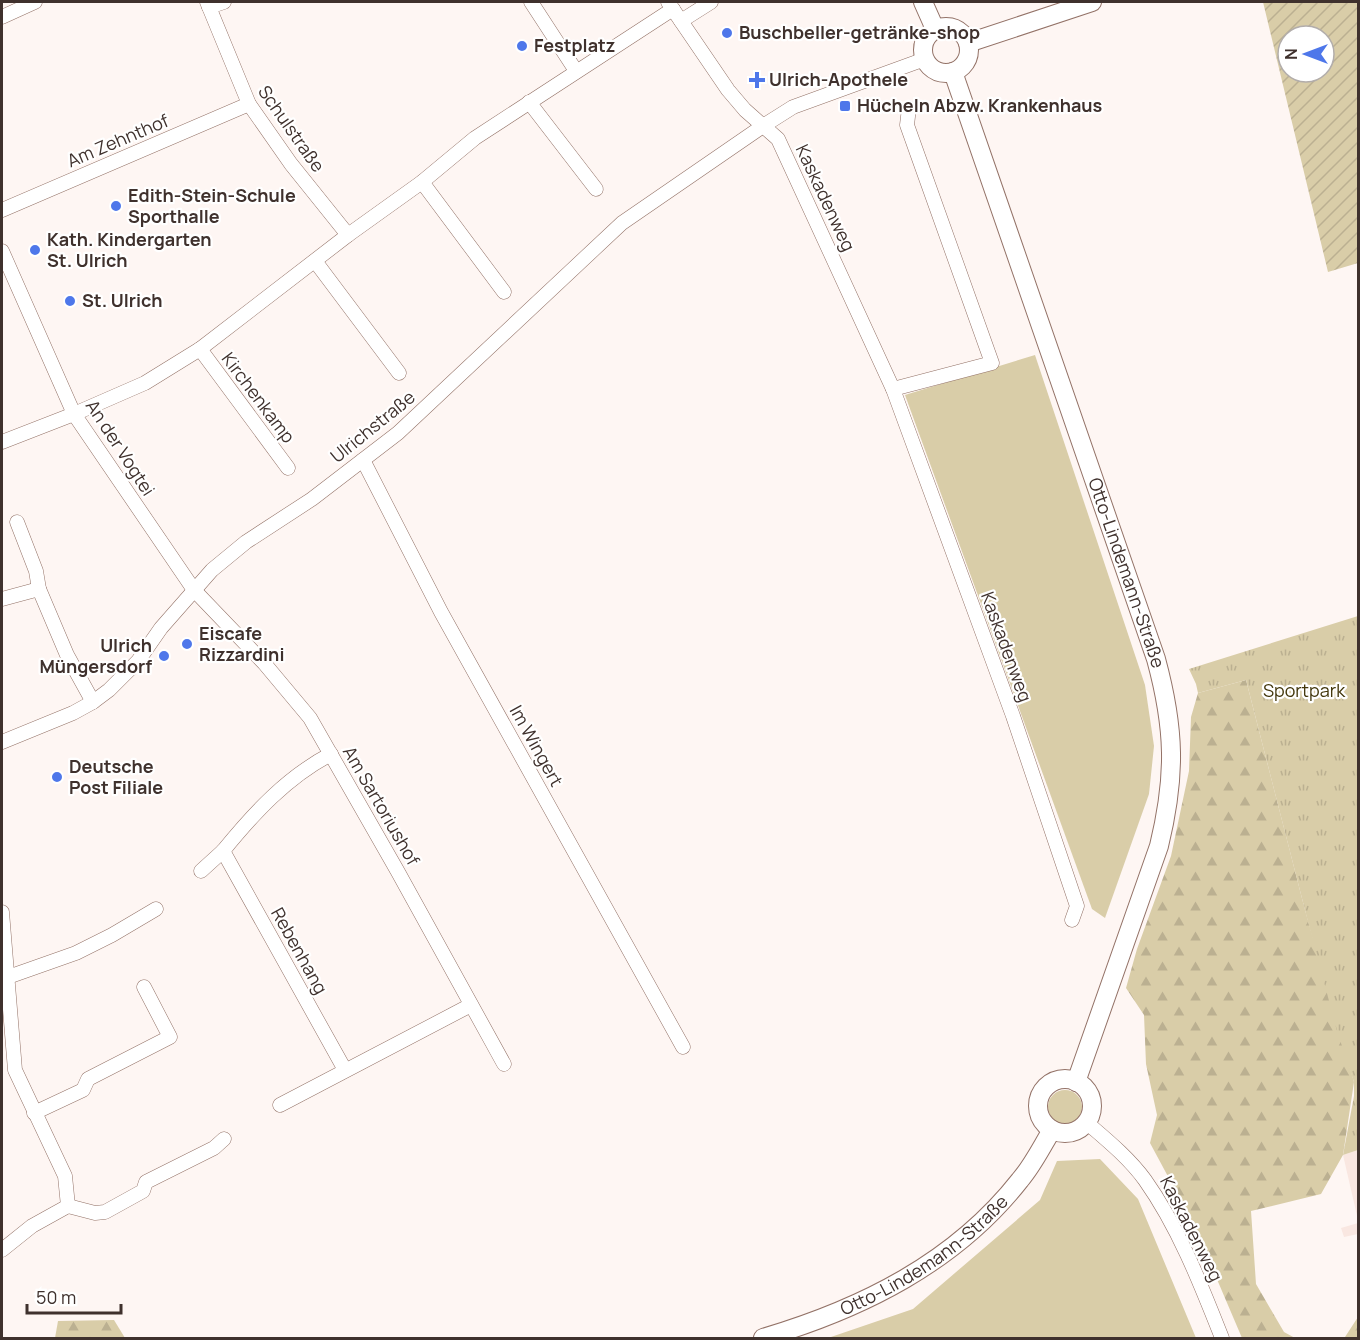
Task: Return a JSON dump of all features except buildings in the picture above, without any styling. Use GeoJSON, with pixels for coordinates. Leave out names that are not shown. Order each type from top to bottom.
{"type":"FeatureCollection","features":[{"type":"Feature","properties":{"kind":"street"},"geometry":{"type":"LineString","coordinates":[[2,17],[35,2]]}},
{"type":"Feature","properties":{"kind":"street"},"geometry":{"type":"LineString","coordinates":[[208,4],[224,2]]}},
{"type":"Feature","properties":{"kind":"street"},"geometry":{"type":"LineString","coordinates":[[531,2],[576,71]]}},
{"type":"Feature","properties":{"kind":"street"},"geometry":{"type":"LineString","coordinates":[[681,21],[711,2]]}},
{"type":"Feature","properties":{"kind":"street"},"geometry":{"type":"LineString","coordinates":[[922,2],[936,29]]}},
{"type":"Feature","properties":{"kind":"street"},"geometry":{"type":"LineString","coordinates":[[968,43],[1092,2]]}},
{"type":"Feature","properties":{"kind":"street","name":"Schulstraße"},"geometry":{"type":"LineString","coordinates":[[208,4],[249,104],[291,164],[348,235]]}},
{"type":"Feature","properties":{"kind":"street","name":"Kirchenkamp"},"geometry":{"type":"LineString","coordinates":[[2,442],[145,383],[200,349],[348,235],[422,182],[475,138],[671,5]]}},
{"type":"Feature","properties":{"kind":"street","name":"Kaskadenweg"},"geometry":{"type":"LineString","coordinates":[[671,5],[728,90],[778,139],[893,389],[1012,716],[1077,906],[1072,920]]}},
{"type":"Feature","properties":{"kind":"street"},"geometry":{"type":"LineString","coordinates":[[951,27],[959,30],[968,43],[968,57],[964,64],[952,72],[934,69],[925,59],[925,42],[936,29],[951,27]]}},
{"type":"Feature","properties":{"kind":"street","name":"Ulrichstraße"},"geometry":{"type":"LineString","coordinates":[[2,742],[73,713],[110,690],[131,669],[161,628],[212,570],[246,542],[312,499],[425,408],[622,223],[794,107],[925,59]]}},
{"type":"Feature","properties":{"kind":"street","name":"Otto-Lindemann-Straße"},"geometry":{"type":"LineString","coordinates":[[952,72],[1156,659],[1170,717],[1171,784],[1159,846],[1076,1082]]}},
{"type":"Feature","properties":{"kind":"street"},"geometry":{"type":"LineString","coordinates":[[529,102],[596,189]]}},
{"type":"Feature","properties":{"kind":"street","name":"Am Zehnthof"},"geometry":{"type":"LineString","coordinates":[[2,210],[249,104]]}},
{"type":"Feature","properties":{"kind":"street"},"geometry":{"type":"LineString","coordinates":[[893,389],[992,363],[907,125],[909,108]]}},
{"type":"Feature","properties":{"kind":"street"},"geometry":{"type":"LineString","coordinates":[[422,182],[504,292]]}},
{"type":"Feature","properties":{"kind":"street","name":"An der Vogtei"},"geometry":{"type":"LineString","coordinates":[[2,251],[74,414],[194,590]]}},
{"type":"Feature","properties":{"kind":"street"},"geometry":{"type":"LineString","coordinates":[[315,261],[399,373]]}},
{"type":"Feature","properties":{"kind":"street","name":"Kirchenkamp"},"geometry":{"type":"LineString","coordinates":[[200,349],[288,468]]}},
{"type":"Feature","properties":{"kind":"street","name":"Im Wingert"},"geometry":{"type":"LineString","coordinates":[[363,460],[441,612],[683,1047]]}},
{"type":"Feature","properties":{"kind":"street"},"geometry":{"type":"LineString","coordinates":[[17,522],[36,571],[39,589],[67,655],[93,702]]}},
{"type":"Feature","properties":{"kind":"street"},"geometry":{"type":"LineString","coordinates":[[2,600],[39,589]]}},
{"type":"Feature","properties":{"kind":"street","name":"Am Sartoriushof"},"geometry":{"type":"LineString","coordinates":[[194,590],[264,663],[304,710],[331,754],[504,1064]]}},
{"type":"Feature","properties":{"kind":"street"},"geometry":{"type":"LineString","coordinates":[[201,871],[223,851],[247,821],[284,785],[314,763],[331,754]]}},
{"type":"Feature","properties":{"kind":"street","name":"Rebenhang"},"geometry":{"type":"LineString","coordinates":[[223,851],[345,1070]]}},
{"type":"Feature","properties":{"kind":"street"},"geometry":{"type":"LineString","coordinates":[[8,977],[76,953],[156,909]]}},
{"type":"Feature","properties":{"kind":"street"},"geometry":{"type":"LineString","coordinates":[[2,912],[8,977],[8,1062],[66,1176],[68,1206]]}},
{"type":"Feature","properties":{"kind":"street"},"geometry":{"type":"LineString","coordinates":[[34,1113],[83,1090],[88,1079],[170,1037],[144,987]]}},
{"type":"Feature","properties":{"kind":"street"},"geometry":{"type":"LineString","coordinates":[[279,1105],[471,1005]]}},
{"type":"Feature","properties":{"kind":"street"},"geometry":{"type":"LineString","coordinates":[[1067,1079],[1076,1082],[1083,1086],[1091,1100],[1090,1115],[1086,1122],[1080,1128],[1066,1133],[1052,1130],[1040,1116],[1039,1098],[1050,1084],[1067,1079]]}},
{"type":"Feature","properties":{"kind":"street","name":"Kaskadenweg"},"geometry":{"type":"LineString","coordinates":[[1086,1122],[1116,1147],[1145,1180],[1166,1213],[1222,1338]]}},
{"type":"Feature","properties":{"kind":"street","name":"Otto-Lindemann-Straße"},"geometry":{"type":"LineString","coordinates":[[763,1338],[861,1303],[903,1281],[952,1248],[986,1217],[1021,1179],[1052,1130]]}},
{"type":"Feature","properties":{"kind":"street"},"geometry":{"type":"LineString","coordinates":[[2,1250],[32,1226],[68,1206],[95,1213],[105,1212],[142,1191],[146,1182],[214,1148],[224,1139]]}},
{"type":"Feature","properties":{"kind":"shaded area"},"geometry":{"type":"Polygon","coordinates":[[[1358,1150],[1358,1220],[1343,1155],[1358,1150]]]}},
{"type":"Feature","properties":{"kind":"shaded area"},"geometry":{"type":"Polygon","coordinates":[[[1358,1223],[1358,1234],[1344,1237],[1341,1228],[1358,1223]]]}},
{"type":"Feature","properties":{"kind":"green space"},"geometry":{"type":"Polygon","coordinates":[[[1263,2],[1358,2],[1358,263],[1328,272],[1283,84],[1336,84],[1336,24],[1276,24],[1276,56],[1263,2]]]}},
{"type":"Feature","properties":{"kind":"green space"},"geometry":{"type":"Polygon","coordinates":[[[1035,355],[1145,685],[1154,746],[1149,794],[1105,918],[1092,909],[905,395],[1035,355]]]}},
{"type":"Feature","properties":{"kind":"green space","name":"Sportpark"},"geometry":{"type":"Polygon","coordinates":[[[1358,616],[1358,1150],[1343,1155],[1354,1096],[1354,1082],[1337,1031],[1246,680],[1198,693],[1189,669],[1358,616]]]}},
{"type":"Feature","properties":{"kind":"green space"},"geometry":{"type":"Polygon","coordinates":[[[1246,680],[1305,910],[1354,1082],[1343,1155],[1321,1194],[1251,1211],[1256,1284],[1284,1332],[1295,1338],[1242,1338],[1193,1223],[1150,1143],[1157,1115],[1146,1064],[1144,1015],[1126,988],[1137,949],[1171,856],[1189,771],[1191,717],[1198,693],[1246,680]]]}},
{"type":"Feature","properties":{"kind":"green space"},"geometry":{"type":"Polygon","coordinates":[[[1065,1090],[1077,1095],[1082,1107],[1077,1119],[1065,1124],[1053,1119],[1048,1107],[1053,1095],[1065,1090]]]}},
{"type":"Feature","properties":{"kind":"green space"},"geometry":{"type":"Polygon","coordinates":[[[1100,1159],[1138,1199],[1196,1338],[828,1338],[913,1309],[1040,1200],[1057,1161],[1100,1159]]]}},
{"type":"Feature","properties":{"kind":"green space"},"geometry":{"type":"Polygon","coordinates":[[[1358,1317],[1358,1338],[1340,1338],[1345,1337],[1358,1317]]]}},
{"type":"Feature","properties":{"kind":"green space"},"geometry":{"type":"Polygon","coordinates":[[[114,1320],[125,1338],[55,1338],[58,1321],[114,1320]]]}},
{"type":"Feature","properties":{"kind":"place","name":"Buschbeller-getränke-shop"},"geometry":{"type":"Point","coordinates":[727,33]}},
{"type":"Feature","properties":{"kind":"place","name":"Festplatz"},"geometry":{"type":"Point","coordinates":[522,46]}},
{"type":"Feature","properties":{"kind":"place","name":"Ulrich-Apothele"},"geometry":{"type":"Point","coordinates":[757,80]}},
{"type":"Feature","properties":{"kind":"place","name":"Hücheln Abzw. Krankenhaus"},"geometry":{"type":"Point","coordinates":[845,106]}},
{"type":"Feature","properties":{"kind":"place","name":"Edith-Stein-Schule Sporthalle"},"geometry":{"type":"Point","coordinates":[116,206]}},
{"type":"Feature","properties":{"kind":"place","name":"Kath. Kindergarten St. Ulrich"},"geometry":{"type":"Point","coordinates":[35,250]}},
{"type":"Feature","properties":{"kind":"place","name":"St. Ulrich"},"geometry":{"type":"Point","coordinates":[70,301]}},
{"type":"Feature","properties":{"kind":"place","name":"Eiscafe Rizzardini"},"geometry":{"type":"Point","coordinates":[187,644]}},
{"type":"Feature","properties":{"kind":"place","name":"Ulrich Müngersdorf"},"geometry":{"type":"Point","coordinates":[164,656]}},
{"type":"Feature","properties":{"kind":"place","name":"Deutsche Post Filiale"},"geometry":{"type":"Point","coordinates":[57,777]}}]}
